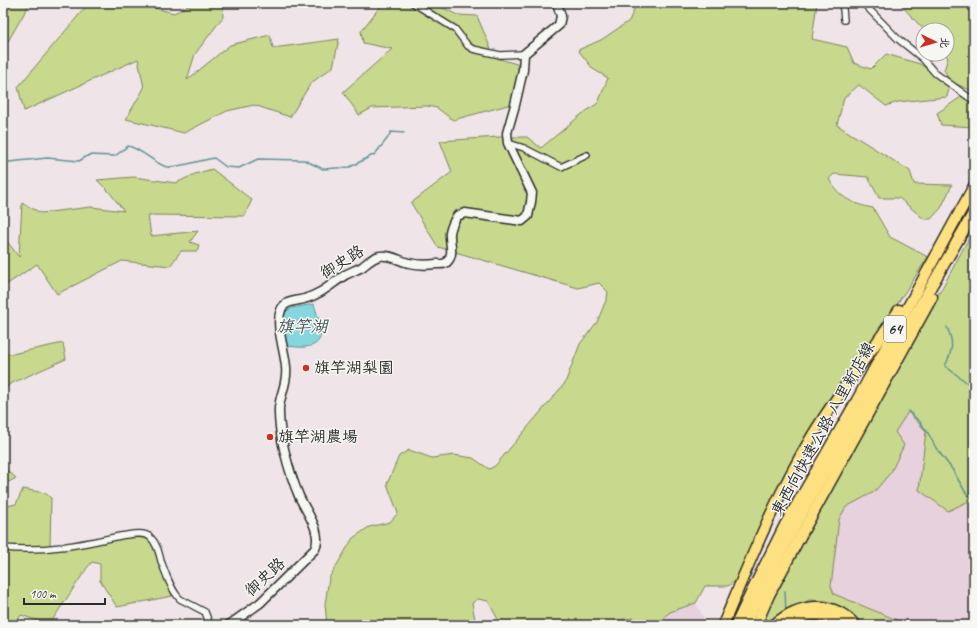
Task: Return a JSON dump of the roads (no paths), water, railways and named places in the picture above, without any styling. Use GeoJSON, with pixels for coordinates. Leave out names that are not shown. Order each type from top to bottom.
{"type":"FeatureCollection","features":[{"type":"Feature","properties":{"kind":"highway","name":"東西向快速公路 八里新店線"},"geometry":{"type":"LineString","coordinates":[[736,625],[785,525],[823,475],[856,402],[942,242],[974,187]]}},
{"type":"Feature","properties":{"kind":"highway","name":"東西向快速公路 八里新店線"},"geometry":{"type":"LineString","coordinates":[[745,625],[792,529],[974,212]]}},
{"type":"Feature","properties":{"kind":"highway"},"geometry":{"type":"LineString","coordinates":[[723,625],[783,487],[808,442],[837,397],[886,330],[942,242]]}},
{"type":"Feature","properties":{"kind":"highway"},"geometry":{"type":"LineString","coordinates":[[756,625],[769,596],[801,535],[823,475]]}},
{"type":"Feature","properties":{"kind":"highway"},"geometry":{"type":"LineString","coordinates":[[774,625],[785,616],[795,611],[810,607],[820,607],[839,612],[855,625]]}},
{"type":"Feature","properties":{"kind":"highway"},"geometry":{"type":"LineString","coordinates":[[787,625],[800,618],[819,615],[838,620],[843,625]]}},
{"type":"Feature","properties":{"kind":"street"},"geometry":{"type":"LineString","coordinates":[[413,3],[454,29],[468,46],[473,49],[500,55],[524,54],[559,25],[561,16],[557,3]]}},
{"type":"Feature","properties":{"kind":"street"},"geometry":{"type":"LineString","coordinates":[[841,3],[844,20]]}},
{"type":"Feature","properties":{"kind":"street"},"geometry":{"type":"LineString","coordinates":[[863,3],[898,39],[922,58],[934,72],[974,101]]}},
{"type":"Feature","properties":{"kind":"street"},"geometry":{"type":"LineString","coordinates":[[524,54],[523,70],[507,133],[508,143],[524,148],[561,167],[587,155]]}},
{"type":"Feature","properties":{"kind":"street","name":"御史路"},"geometry":{"type":"LineString","coordinates":[[229,625],[260,603],[315,549],[317,544],[316,532],[299,495],[281,436],[279,408],[287,376],[280,334],[280,312],[282,308],[286,304],[309,297],[324,290],[347,274],[379,256],[385,256],[417,264],[444,264],[449,261],[451,253],[450,234],[452,226],[457,216],[465,213],[522,221],[525,219],[530,212],[532,192],[508,143]]}},
{"type":"Feature","properties":{"kind":"street"},"geometry":{"type":"LineString","coordinates":[[3,548],[40,550],[69,547],[130,534],[145,534],[155,543],[165,571],[177,596],[205,612],[210,625]]}},
{"type":"Feature","properties":{"kind":"water","name":"旗竿湖"},"geometry":{"type":"Polygon","coordinates":[[[314,304],[321,330],[318,342],[305,347],[286,346],[284,340],[284,315],[286,311],[292,308],[314,304]]]}},
{"type":"Feature","properties":{"kind":"waterway"},"geometry":{"type":"LineString","coordinates":[[3,161],[9,162],[47,158],[79,161],[89,155],[115,156],[128,146],[138,150],[167,167],[214,158],[226,167],[239,168],[258,159],[304,160],[323,169],[350,167],[375,154],[391,132],[404,133]]}},
{"type":"Feature","properties":{"kind":"waterway"},"geometry":{"type":"LineString","coordinates":[[947,327],[952,346],[945,366],[974,388]]}},
{"type":"Feature","properties":{"kind":"waterway"},"geometry":{"type":"LineString","coordinates":[[908,411],[920,422],[928,433],[936,448],[952,469],[966,493],[974,498]]}},
{"type":"Feature","properties":{"kind":"waterway"},"geometry":{"type":"LineString","coordinates":[[785,591],[786,613]]}},
{"type":"Feature","properties":{"kind":"place","name":"旗竿湖梨園"},"geometry":{"type":"Point","coordinates":[306,368]}},
{"type":"Feature","properties":{"kind":"place","name":"旗竿湖農場"},"geometry":{"type":"Point","coordinates":[270,437]}}]}
